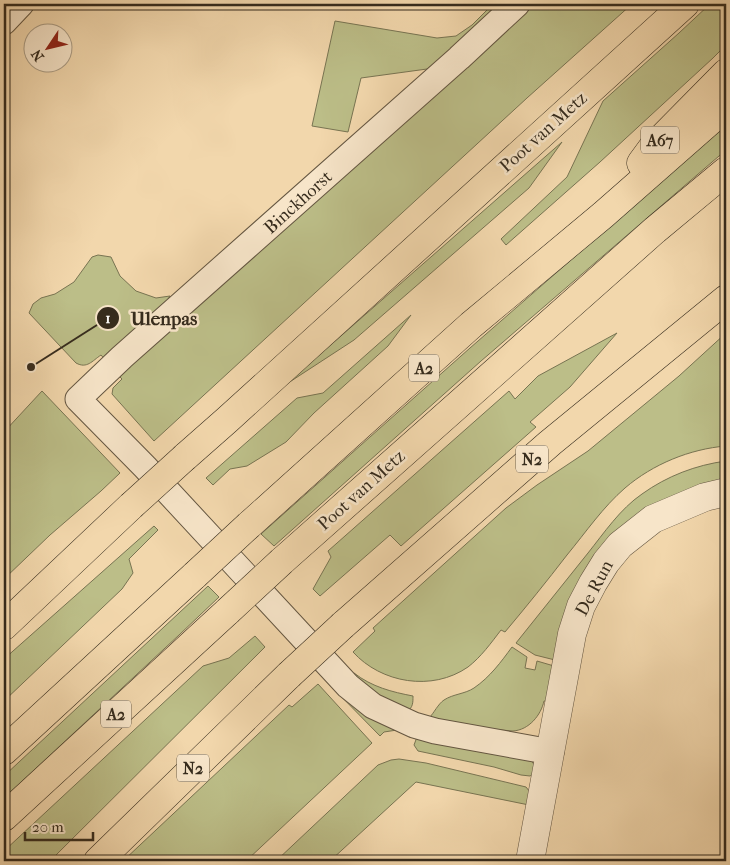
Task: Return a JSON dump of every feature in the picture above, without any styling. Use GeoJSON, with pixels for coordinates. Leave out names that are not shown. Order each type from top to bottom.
{"type":"FeatureCollection","features":[{"type":"Feature","properties":{"kind":"highway","name":"Poot van Metz"},"geometry":{"type":"LineString","coordinates":[[4,626],[184,456],[234,414],[685,4]]}},
{"type":"Feature","properties":{"kind":"highway","name":"A67"},"geometry":{"type":"LineString","coordinates":[[603,215],[652,148],[726,73]]}},
{"type":"Feature","properties":{"kind":"highway","name":"A2"},"geometry":{"type":"LineString","coordinates":[[4,751],[249,525],[471,325],[603,215],[726,107]]}},
{"type":"Feature","properties":{"kind":"highway","name":"Poot van Metz"},"geometry":{"type":"LineString","coordinates":[[4,817],[282,560],[654,230],[726,170]]}},
{"type":"Feature","properties":{"kind":"highway","name":"N2"},"geometry":{"type":"LineString","coordinates":[[98,861],[343,625],[550,444],[726,299]]}},
{"type":"Feature","properties":{"kind":"street"},"geometry":{"type":"LineString","coordinates":[[4,22],[21,4]]}},
{"type":"Feature","properties":{"kind":"street","name":"Binckhorst"},"geometry":{"type":"LineString","coordinates":[[517,4],[78,398],[145,467],[348,686],[373,706],[435,731],[551,752]]}},
{"type":"Feature","properties":{"kind":"street","name":"De Run"},"geometry":{"type":"LineString","coordinates":[[530,861],[572,634],[581,606],[606,562],[620,544],[653,520],[705,497],[726,492]]}},
{"type":"Feature","properties":{"kind":"green space"},"geometry":{"type":"Polygon","coordinates":[[[493,4],[507,4],[457,48],[427,69],[361,78],[348,132],[312,126],[335,21],[437,38],[456,36],[472,25],[493,4]]]}},
{"type":"Feature","properties":{"kind":"green space"},"geometry":{"type":"Polygon","coordinates":[[[527,4],[632,4],[154,441],[112,394],[113,388],[122,379],[116,373],[527,4]]]}},
{"type":"Feature","properties":{"kind":"green space"},"geometry":{"type":"Polygon","coordinates":[[[710,4],[726,4],[726,45],[600,162],[506,245],[501,239],[567,177],[603,101],[710,4]]]}},
{"type":"Feature","properties":{"kind":"green space"},"geometry":{"type":"Polygon","coordinates":[[[726,125],[726,150],[481,361],[274,546],[261,534],[470,348],[726,125]]]}},
{"type":"Feature","properties":{"kind":"green space"},"geometry":{"type":"Polygon","coordinates":[[[562,142],[529,188],[354,340],[285,385],[562,142]]]}},
{"type":"Feature","properties":{"kind":"green space"},"geometry":{"type":"Polygon","coordinates":[[[98,255],[111,257],[120,276],[136,291],[156,298],[170,296],[150,325],[108,363],[101,355],[89,364],[80,365],[29,313],[33,304],[41,298],[55,294],[74,282],[92,257],[98,255]]]}},
{"type":"Feature","properties":{"kind":"green space"},"geometry":{"type":"Polygon","coordinates":[[[411,315],[388,346],[314,413],[286,442],[247,466],[230,469],[213,485],[206,478],[297,398],[323,393],[411,315]]]}},
{"type":"Feature","properties":{"kind":"green space"},"geometry":{"type":"Polygon","coordinates":[[[617,333],[570,387],[530,422],[536,427],[401,546],[390,535],[320,596],[313,589],[331,557],[328,551],[509,391],[515,399],[538,376],[617,333]]]}},
{"type":"Feature","properties":{"kind":"green space"},"geometry":{"type":"Polygon","coordinates":[[[726,333],[726,446],[699,450],[672,459],[636,479],[625,488],[609,503],[505,632],[501,630],[486,650],[473,663],[454,675],[439,680],[408,680],[392,677],[378,671],[353,652],[375,631],[373,628],[506,508],[588,451],[679,376],[726,333]]]}},
{"type":"Feature","properties":{"kind":"green space"},"geometry":{"type":"Polygon","coordinates":[[[42,391],[120,473],[4,579],[4,432],[42,391]]]}},
{"type":"Feature","properties":{"kind":"green space"},"geometry":{"type":"Polygon","coordinates":[[[726,461],[726,481],[647,511],[555,660],[535,655],[516,643],[613,522],[634,500],[661,482],[682,472],[726,461]]]}},
{"type":"Feature","properties":{"kind":"green space"},"geometry":{"type":"Polygon","coordinates":[[[154,526],[158,530],[129,559],[133,573],[122,589],[4,701],[4,659],[154,526]]]}},
{"type":"Feature","properties":{"kind":"green space"},"geometry":{"type":"Polygon","coordinates":[[[208,586],[219,597],[4,798],[4,776],[208,586]]]}},
{"type":"Feature","properties":{"kind":"green space"},"geometry":{"type":"Polygon","coordinates":[[[255,636],[265,647],[50,861],[4,861],[4,851],[203,666],[229,658],[255,636]]]}},
{"type":"Feature","properties":{"kind":"green space"},"geometry":{"type":"Polygon","coordinates":[[[512,647],[527,657],[525,668],[535,670],[537,661],[554,666],[548,701],[544,701],[537,716],[529,725],[519,730],[501,730],[500,734],[429,718],[444,700],[480,684],[495,669],[512,647]]]}},
{"type":"Feature","properties":{"kind":"green space"},"geometry":{"type":"Polygon","coordinates":[[[354,673],[382,688],[413,696],[413,703],[407,712],[386,701],[354,673]]]}},
{"type":"Feature","properties":{"kind":"green space"},"geometry":{"type":"Polygon","coordinates":[[[328,683],[397,730],[384,732],[380,736],[328,683]]]}},
{"type":"Feature","properties":{"kind":"green space"},"geometry":{"type":"Polygon","coordinates":[[[318,684],[372,743],[246,861],[123,861],[289,705],[292,707],[318,684]]]}},
{"type":"Feature","properties":{"kind":"green space"},"geometry":{"type":"Polygon","coordinates":[[[417,737],[531,760],[535,766],[535,773],[530,776],[521,775],[494,767],[418,751],[414,745],[417,737]]]}},
{"type":"Feature","properties":{"kind":"green space"},"geometry":{"type":"Polygon","coordinates":[[[399,759],[426,763],[526,787],[530,792],[529,805],[416,782],[330,861],[276,861],[378,765],[399,759]]]}},
{"type":"Feature","properties":{"kind":"place","name":"Ulenpas"},"geometry":{"type":"Point","coordinates":[31,367]}}]}
